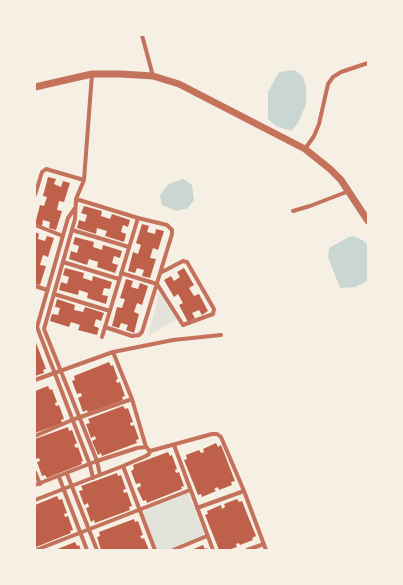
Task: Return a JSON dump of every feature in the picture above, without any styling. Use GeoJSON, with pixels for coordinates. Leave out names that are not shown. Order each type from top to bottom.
{"type":"FeatureCollection","features":[{"type":"Feature","properties":{"kind":"street"},"geometry":{"type":"LineString","coordinates":[[142,35],[153,76]]}},
{"type":"Feature","properties":{"kind":"street"},"geometry":{"type":"LineString","coordinates":[[305,149],[314,136],[319,124],[328,84],[333,77],[341,72],[368,63]]}},
{"type":"Feature","properties":{"kind":"street"},"geometry":{"type":"LineString","coordinates":[[92,74],[84,180],[76,199],[75,219],[44,329],[97,461],[100,475]]}},
{"type":"Feature","properties":{"kind":"street"},"geometry":{"type":"LineString","coordinates":[[35,87],[92,74],[153,76],[179,84],[305,149],[341,180],[368,221]]}},
{"type":"Feature","properties":{"kind":"street"},"geometry":{"type":"LineString","coordinates":[[35,195],[42,172],[46,169],[84,180]]}},
{"type":"Feature","properties":{"kind":"street"},"geometry":{"type":"LineString","coordinates":[[293,211],[348,191]]}},
{"type":"Feature","properties":{"kind":"street"},"geometry":{"type":"LineString","coordinates":[[76,199],[138,218],[167,225],[172,230],[142,332],[139,335],[132,336],[105,327]]}},
{"type":"Feature","properties":{"kind":"street"},"geometry":{"type":"LineString","coordinates":[[75,208],[68,218],[36,327],[90,465],[93,478]]}},
{"type":"Feature","properties":{"kind":"street"},"geometry":{"type":"LineString","coordinates":[[102,338],[138,218]]}},
{"type":"Feature","properties":{"kind":"street"},"geometry":{"type":"LineString","coordinates":[[35,225],[63,236]]}},
{"type":"Feature","properties":{"kind":"street"},"geometry":{"type":"LineString","coordinates":[[72,230],[129,247]]}},
{"type":"Feature","properties":{"kind":"street"},"geometry":{"type":"LineString","coordinates":[[121,273],[157,284],[183,325],[215,312],[187,262],[182,261],[160,274]]}},
{"type":"Feature","properties":{"kind":"street"},"geometry":{"type":"LineString","coordinates":[[63,262],[119,279]]}},
{"type":"Feature","properties":{"kind":"street"},"geometry":{"type":"LineString","coordinates":[[35,286],[47,290]]}},
{"type":"Feature","properties":{"kind":"street"},"geometry":{"type":"LineString","coordinates":[[54,294],[110,311]]}},
{"type":"Feature","properties":{"kind":"street"},"geometry":{"type":"LineString","coordinates":[[36,327],[44,329]]}},
{"type":"Feature","properties":{"kind":"street"},"geometry":{"type":"LineString","coordinates":[[35,380],[113,352],[173,340],[221,335]]}},
{"type":"Feature","properties":{"kind":"street"},"geometry":{"type":"LineString","coordinates":[[35,500],[123,466],[149,454],[132,399],[113,352]]}},
{"type":"Feature","properties":{"kind":"street"},"geometry":{"type":"LineString","coordinates":[[35,436],[79,417],[132,399]]}},
{"type":"Feature","properties":{"kind":"street"},"geometry":{"type":"LineString","coordinates":[[35,472],[37,484],[67,474],[97,461],[137,448],[148,449],[174,445],[212,434],[217,434],[221,437],[244,491],[266,550]]}},
{"type":"Feature","properties":{"kind":"street"},"geometry":{"type":"LineString","coordinates":[[174,445],[213,550]]}},
{"type":"Feature","properties":{"kind":"street"},"geometry":{"type":"LineString","coordinates":[[123,466],[155,550]]}},
{"type":"Feature","properties":{"kind":"street"},"geometry":{"type":"LineString","coordinates":[[67,474],[96,550]]}},
{"type":"Feature","properties":{"kind":"street"},"geometry":{"type":"LineString","coordinates":[[59,477],[87,550]]}},
{"type":"Feature","properties":{"kind":"street"},"geometry":{"type":"LineString","coordinates":[[36,550],[190,490]]}},
{"type":"Feature","properties":{"kind":"street"},"geometry":{"type":"LineString","coordinates":[[197,508],[244,491]]}},
{"type":"Feature","properties":{"kind":"street"},"geometry":{"type":"LineString","coordinates":[[173,550],[208,536]]}},
{"type":"Feature","properties":{"kind":"street"},"geometry":{"type":"LineString","coordinates":[[247,550],[264,544]]}},
{"type":"Feature","properties":{"kind":"shaded area"},"geometry":{"type":"Polygon","coordinates":[[[295,70],[303,77],[306,87],[306,104],[298,123],[291,131],[276,126],[268,119],[268,92],[279,72],[295,70]]]}},
{"type":"Feature","properties":{"kind":"shaded area"},"geometry":{"type":"Polygon","coordinates":[[[183,179],[192,185],[194,200],[188,208],[177,211],[162,205],[160,195],[169,184],[183,179]]]}},
{"type":"Feature","properties":{"kind":"shaded area"},"geometry":{"type":"Polygon","coordinates":[[[354,236],[364,241],[368,245],[368,280],[356,287],[340,288],[328,257],[329,248],[349,237],[354,236]]]}},
{"type":"Feature","properties":{"kind":"shaded area"},"geometry":{"type":"Polygon","coordinates":[[[160,290],[177,319],[148,336],[160,290]]]}},
{"type":"Feature","properties":{"kind":"shaded area"},"geometry":{"type":"Polygon","coordinates":[[[188,493],[205,535],[167,550],[157,550],[142,511],[188,493]]]}},
{"type":"Feature","properties":{"kind":"building"},"geometry":{"type":"Polygon","coordinates":[[[48,177],[56,179],[54,184],[61,187],[63,181],[70,183],[64,202],[59,201],[57,210],[62,211],[56,230],[49,228],[50,222],[43,220],[42,226],[35,224],[40,205],[44,206],[47,197],[43,196],[48,177]]]}},
{"type":"Feature","properties":{"kind":"building"},"geometry":{"type":"Polygon","coordinates":[[[84,206],[102,211],[101,216],[110,219],[112,214],[130,220],[128,227],[123,225],[121,232],[126,234],[124,242],[105,236],[107,231],[97,228],[96,234],[77,228],[79,220],[85,222],[87,215],[81,213],[84,206]]]}},
{"type":"Feature","properties":{"kind":"building"},"geometry":{"type":"Polygon","coordinates":[[[142,224],[149,226],[147,232],[155,234],[156,229],[164,231],[158,250],[153,248],[150,258],[156,259],[150,278],[142,276],[144,270],[137,268],[135,273],[128,271],[133,252],[138,254],[141,245],[136,243],[142,224]]]}},
{"type":"Feature","properties":{"kind":"building"},"geometry":{"type":"Polygon","coordinates":[[[35,232],[39,234],[38,239],[45,241],[47,236],[54,238],[48,257],[43,255],[40,265],[46,266],[40,285],[35,284],[35,232]]]}},
{"type":"Feature","properties":{"kind":"building"},"geometry":{"type":"Polygon","coordinates":[[[75,237],[94,242],[93,247],[102,250],[103,245],[122,251],[120,258],[114,256],[112,263],[118,265],[115,273],[97,267],[98,262],[89,259],[87,265],[69,259],[71,251],[77,253],[79,246],[73,244],[75,237]]]}},
{"type":"Feature","properties":{"kind":"building"},"geometry":{"type":"Polygon","coordinates":[[[65,268],[84,273],[83,278],[92,281],[93,276],[112,282],[110,289],[104,288],[102,295],[108,296],[106,304],[87,298],[88,293],[79,290],[78,295],[59,290],[61,282],[67,284],[69,277],[63,275],[65,268]]]}},
{"type":"Feature","properties":{"kind":"building"},"geometry":{"type":"Polygon","coordinates":[[[184,268],[194,285],[189,288],[194,296],[199,294],[208,311],[202,315],[199,310],[192,313],[195,318],[188,322],[179,305],[183,303],[178,294],[174,297],[164,280],[171,276],[174,281],[180,277],[177,272],[184,268]]]}},
{"type":"Feature","properties":{"kind":"building"},"geometry":{"type":"Polygon","coordinates":[[[126,279],[133,281],[131,287],[138,289],[140,283],[148,286],[142,305],[137,303],[134,312],[139,314],[134,333],[126,330],[128,325],[121,323],[119,328],[112,326],[117,307],[122,308],[125,299],[120,298],[126,279]]]}},
{"type":"Feature","properties":{"kind":"building"},"geometry":{"type":"Polygon","coordinates":[[[57,299],[75,305],[74,310],[83,312],[85,307],[104,313],[101,321],[96,319],[94,326],[99,328],[97,335],[78,330],[80,325],[71,322],[69,327],[50,321],[52,314],[58,315],[60,308],[55,307],[57,299]]]}},
{"type":"Feature","properties":{"kind":"building"},"geometry":{"type":"Polygon","coordinates":[[[35,340],[46,369],[43,370],[44,373],[35,376],[35,340]]]}},
{"type":"Feature","properties":{"kind":"building"},"geometry":{"type":"Polygon","coordinates":[[[109,362],[111,366],[113,365],[118,379],[116,380],[117,383],[120,382],[125,396],[122,397],[123,400],[88,413],[87,410],[83,412],[78,398],[82,396],[81,393],[77,394],[72,381],[75,380],[74,376],[109,362]]]}},
{"type":"Feature","properties":{"kind":"building"},"geometry":{"type":"Polygon","coordinates":[[[48,386],[50,390],[52,389],[57,402],[55,403],[56,406],[59,405],[64,419],[61,420],[62,423],[35,433],[35,391],[48,386]]]}},
{"type":"Feature","properties":{"kind":"building"},"geometry":{"type":"Polygon","coordinates":[[[123,406],[125,409],[128,408],[133,422],[130,423],[131,426],[134,425],[139,439],[136,440],[137,443],[102,456],[101,453],[98,455],[92,441],[96,439],[95,436],[91,438],[86,424],[90,423],[88,419],[123,406]]]}},
{"type":"Feature","properties":{"kind":"building"},"geometry":{"type":"Polygon","coordinates":[[[68,427],[69,431],[72,430],[77,443],[74,445],[76,448],[78,447],[83,461],[81,462],[82,464],[47,478],[45,475],[42,476],[37,462],[40,461],[39,458],[36,459],[35,457],[35,439],[68,427]]]}},
{"type":"Feature","properties":{"kind":"building"},"geometry":{"type":"Polygon","coordinates":[[[216,443],[218,447],[221,445],[235,481],[231,482],[232,485],[219,490],[218,487],[214,489],[216,491],[202,497],[201,494],[198,495],[184,460],[187,459],[186,455],[199,450],[201,453],[204,452],[203,449],[216,443]]]}},
{"type":"Feature","properties":{"kind":"building"},"geometry":{"type":"Polygon","coordinates":[[[168,452],[170,456],[172,455],[177,469],[175,470],[176,473],[179,472],[184,486],[181,487],[182,489],[147,503],[146,500],[143,501],[137,488],[141,486],[140,483],[136,484],[131,471],[134,469],[133,465],[168,452]]]}},
{"type":"Feature","properties":{"kind":"building"},"geometry":{"type":"Polygon","coordinates":[[[117,473],[118,476],[121,475],[126,489],[123,490],[124,493],[127,492],[132,506],[129,507],[130,510],[95,523],[94,520],[91,522],[86,508],[89,507],[88,503],[84,505],[79,491],[83,490],[81,486],[117,473]]]}},
{"type":"Feature","properties":{"kind":"building"},"geometry":{"type":"Polygon","coordinates":[[[57,496],[59,500],[62,499],[67,513],[64,514],[65,517],[68,516],[73,530],[70,531],[71,533],[36,547],[35,505],[57,496]]]}},
{"type":"Feature","properties":{"kind":"building"},"geometry":{"type":"Polygon","coordinates":[[[237,499],[239,502],[242,501],[256,536],[252,538],[253,540],[240,545],[239,543],[236,544],[237,547],[228,550],[219,550],[205,515],[208,514],[207,511],[221,505],[222,509],[225,507],[224,504],[237,499]]]}},
{"type":"Feature","properties":{"kind":"building"},"geometry":{"type":"Polygon","coordinates":[[[134,519],[135,522],[138,521],[143,535],[140,536],[142,539],[144,538],[149,550],[101,550],[97,537],[100,536],[99,532],[134,519]]]}},
{"type":"Feature","properties":{"kind":"building"},"geometry":{"type":"Polygon","coordinates":[[[75,542],[77,546],[79,545],[81,550],[55,550],[75,542]]]}},
{"type":"Feature","properties":{"kind":"building"},"geometry":{"type":"Polygon","coordinates":[[[203,545],[205,549],[207,548],[208,550],[191,550],[203,545]]]}}]}
